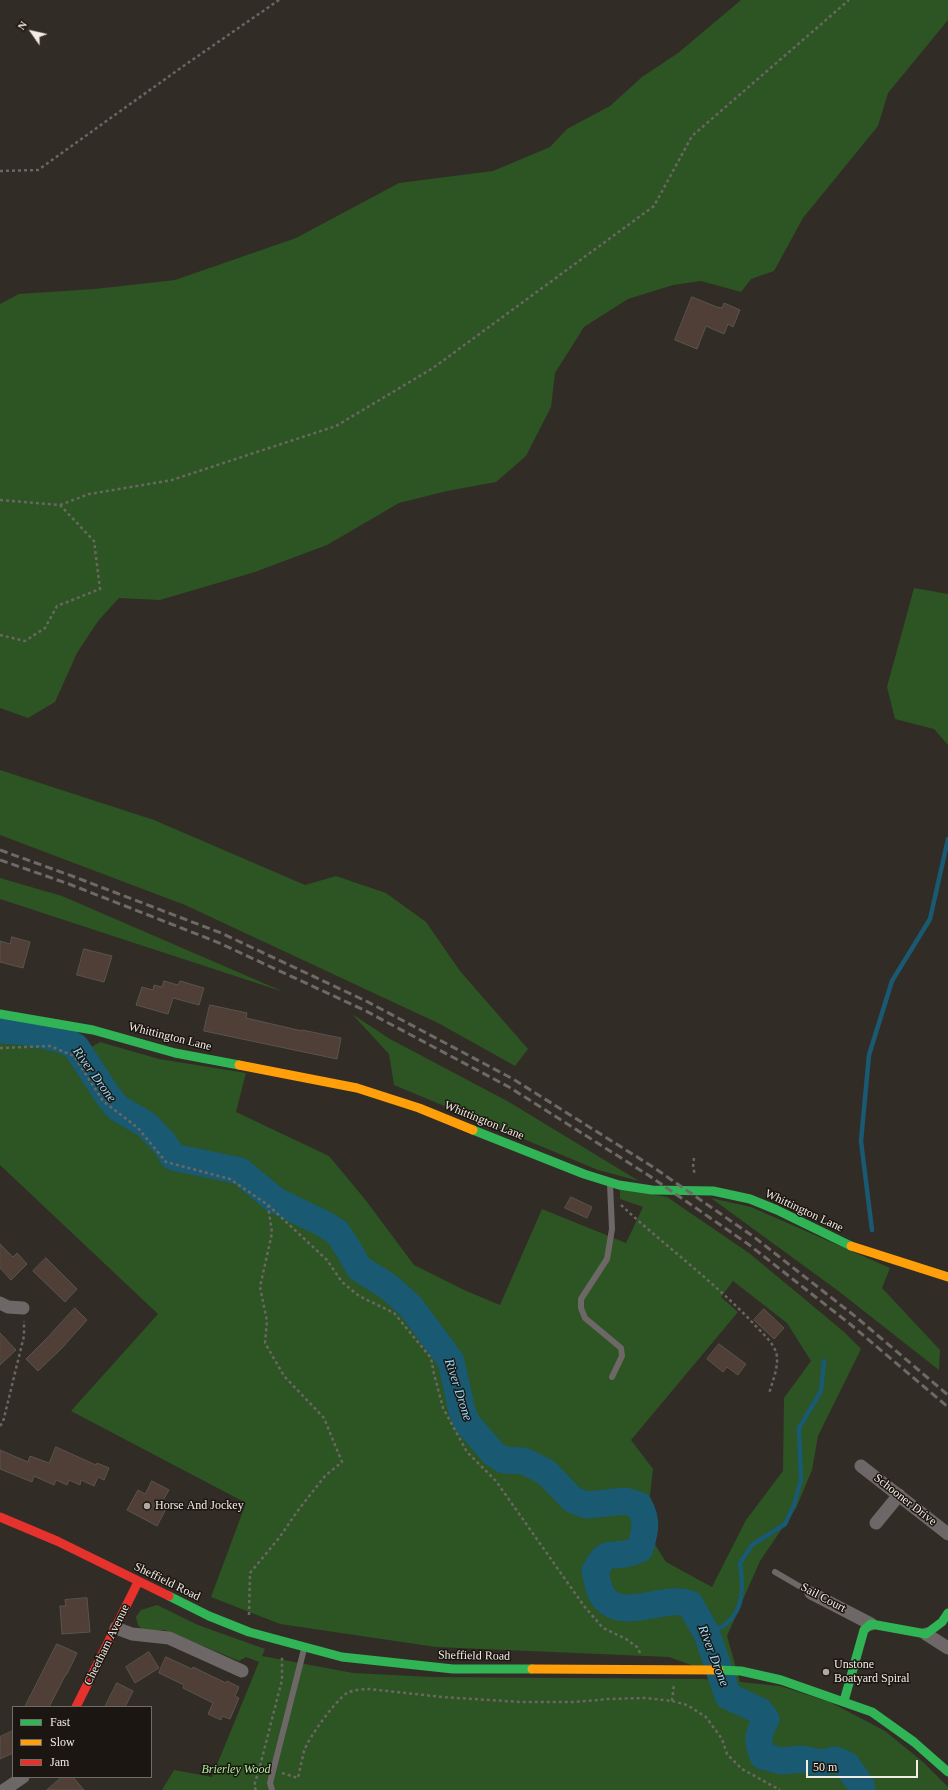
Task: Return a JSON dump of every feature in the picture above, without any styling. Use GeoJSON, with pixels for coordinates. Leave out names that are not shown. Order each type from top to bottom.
{"type":"FeatureCollection","features":[{"type":"Feature","properties":{"kind":"street","name":"Whittington Lane"},"geometry":{"type":"LineString","coordinates":[[0,1014],[93,1030],[175,1053],[356,1088],[419,1108],[577,1172],[610,1187],[711,1191],[736,1194],[777,1209],[841,1242],[869,1253],[948,1277]]}},
{"type":"Feature","properties":{"kind":"street"},"geometry":{"type":"LineString","coordinates":[[0,1303],[8,1307],[23,1308]]}},
{"type":"Feature","properties":{"kind":"street","name":"Schooner Drive"},"geometry":{"type":"LineString","coordinates":[[861,1466],[948,1534]]}},
{"type":"Feature","properties":{"kind":"street"},"geometry":{"type":"LineString","coordinates":[[876,1523],[899,1495]]}},
{"type":"Feature","properties":{"kind":"street","name":"Sheffield Road"},"geometry":{"type":"LineString","coordinates":[[0,1517],[57,1541],[209,1616],[249,1632],[282,1642],[342,1657],[453,1669],[703,1669],[741,1672],[781,1680],[872,1712],[914,1742],[948,1772]]}},
{"type":"Feature","properties":{"kind":"street","name":"Cheetham Avenue"},"geometry":{"type":"LineString","coordinates":[[77,1706],[138,1582]]}},
{"type":"Feature","properties":{"kind":"street","name":"Sail Court"},"geometry":{"type":"LineString","coordinates":[[811,1593],[871,1624]]}},
{"type":"Feature","properties":{"kind":"street"},"geometry":{"type":"LineString","coordinates":[[926,1634],[942,1622],[948,1613]]}},
{"type":"Feature","properties":{"kind":"street"},"geometry":{"type":"LineString","coordinates":[[844,1702],[860,1638],[864,1630],[871,1624],[926,1634],[948,1648]]}},
{"type":"Feature","properties":{"kind":"street"},"geometry":{"type":"LineString","coordinates":[[116,1628],[132,1634],[169,1638],[242,1671]]}},
{"type":"Feature","properties":{"kind":"street"},"geometry":{"type":"LineString","coordinates":[[4,1790],[22,1778]]}},
{"type":"Feature","properties":{"kind":"lane"},"geometry":{"type":"LineString","coordinates":[[610,1187],[612,1229],[607,1259],[581,1299],[581,1308],[585,1318],[621,1348],[622,1356],[612,1377]]}},
{"type":"Feature","properties":{"kind":"lane","name":"Sail Court"},"geometry":{"type":"LineString","coordinates":[[775,1572],[811,1593]]}},
{"type":"Feature","properties":{"kind":"lane"},"geometry":{"type":"LineString","coordinates":[[272,1790],[270,1783],[304,1647]]}},
{"type":"Feature","properties":{"kind":"path"},"geometry":{"type":"LineString","coordinates":[[0,171],[38,170],[279,0]]}},
{"type":"Feature","properties":{"kind":"path"},"geometry":{"type":"LineString","coordinates":[[0,500],[60,505],[89,494],[172,480],[336,426],[432,368],[654,206],[692,136],[849,0]]}},
{"type":"Feature","properties":{"kind":"path"},"geometry":{"type":"LineString","coordinates":[[0,635],[25,641],[46,628],[57,606],[100,589],[94,541],[60,505]]}},
{"type":"Feature","properties":{"kind":"path"},"geometry":{"type":"LineString","coordinates":[[0,1048],[50,1046],[74,1056],[103,1101],[138,1128],[166,1162],[230,1178],[268,1204],[327,1260],[342,1282],[360,1296],[394,1313],[431,1358],[443,1408],[467,1452],[496,1481],[584,1606],[602,1628],[626,1639],[637,1647],[649,1670]]}},
{"type":"Feature","properties":{"kind":"path"},"geometry":{"type":"LineString","coordinates":[[610,1187],[617,1202],[729,1298],[770,1341],[776,1353],[776,1370],[769,1394]]}},
{"type":"Feature","properties":{"kind":"path"},"geometry":{"type":"LineString","coordinates":[[249,1632],[250,1573],[279,1538],[299,1509],[325,1476],[342,1462],[324,1418],[284,1376],[265,1343],[267,1321],[260,1288],[272,1233],[268,1204]]}},
{"type":"Feature","properties":{"kind":"path"},"geometry":{"type":"LineString","coordinates":[[0,1426],[3,1422],[24,1336],[23,1308]]}},
{"type":"Feature","properties":{"kind":"path"},"geometry":{"type":"LineString","coordinates":[[256,1790],[254,1786],[282,1680],[282,1642]]}},
{"type":"Feature","properties":{"kind":"path"},"geometry":{"type":"LineString","coordinates":[[260,1766],[298,1778],[305,1749],[323,1720],[334,1705],[347,1693],[358,1690],[369,1689],[442,1697],[521,1702],[572,1702],[646,1698],[672,1701],[687,1705],[706,1717],[722,1739],[727,1754],[742,1769],[780,1790]]}},
{"type":"Feature","properties":{"kind":"green space"},"geometry":{"type":"Polygon","coordinates":[[[741,0],[948,0],[948,20],[888,93],[878,126],[803,218],[774,271],[751,279],[741,292],[701,281],[673,285],[628,299],[584,327],[555,373],[551,407],[526,456],[496,482],[447,491],[399,503],[327,545],[255,572],[160,600],[119,598],[98,621],[77,653],[55,702],[28,718],[0,708],[0,304],[19,294],[95,289],[175,280],[296,238],[399,183],[493,171],[550,147],[567,129],[610,106],[642,77],[678,53],[741,0]]]}},
{"type":"Feature","properties":{"kind":"green space"},"geometry":{"type":"Polygon","coordinates":[[[914,588],[948,594],[948,745],[934,729],[895,719],[887,687],[914,588]]]}},
{"type":"Feature","properties":{"kind":"green space"},"geometry":{"type":"Polygon","coordinates":[[[0,770],[154,820],[305,885],[336,876],[386,893],[426,922],[460,971],[528,1049],[515,1066],[440,1024],[185,905],[0,835],[0,770]]]}},
{"type":"Feature","properties":{"kind":"green space"},"geometry":{"type":"Polygon","coordinates":[[[0,878],[62,896],[284,992],[0,899],[0,878]]]}},
{"type":"Feature","properties":{"kind":"green space"},"geometry":{"type":"Polygon","coordinates":[[[352,1014],[390,1039],[509,1102],[639,1181],[598,1170],[394,1085],[389,1054],[352,1014]]]}},
{"type":"Feature","properties":{"kind":"green space","name":"Brierley Wood"},"geometry":{"type":"Polygon","coordinates":[[[0,1035],[33,1037],[83,1052],[100,1042],[159,1059],[246,1073],[236,1112],[329,1156],[364,1198],[414,1265],[464,1290],[500,1305],[542,1209],[626,1243],[643,1207],[620,1199],[620,1189],[667,1197],[749,1253],[843,1331],[861,1349],[818,1436],[812,1470],[796,1508],[760,1561],[727,1636],[740,1682],[780,1686],[830,1702],[885,1731],[923,1762],[948,1787],[948,1790],[162,1790],[174,1770],[212,1777],[259,1662],[246,1657],[239,1661],[165,1630],[142,1630],[138,1625],[136,1617],[141,1610],[157,1605],[198,1625],[265,1649],[262,1656],[353,1673],[431,1677],[703,1679],[738,1682],[669,1657],[436,1647],[280,1624],[211,1597],[246,1503],[71,1411],[158,1314],[0,1165],[0,1035]],[[733,1281],[721,1297],[738,1312],[631,1440],[653,1469],[646,1530],[666,1562],[712,1587],[746,1520],[783,1471],[784,1398],[811,1361],[787,1323],[733,1281]]]}},
{"type":"Feature","properties":{"kind":"green space"},"geometry":{"type":"Polygon","coordinates":[[[711,1198],[751,1207],[890,1268],[882,1288],[940,1350],[939,1370],[837,1290],[711,1198]]]}},
{"type":"Feature","properties":{"kind":"building"},"geometry":{"type":"Polygon","coordinates":[[[692,297],[717,307],[722,308],[724,303],[740,310],[733,327],[728,324],[724,334],[706,326],[697,349],[675,340],[692,297]]]}},
{"type":"Feature","properties":{"kind":"building"},"geometry":{"type":"Polygon","coordinates":[[[12,937],[30,942],[23,968],[0,962],[0,941],[10,944],[12,937]]]}},
{"type":"Feature","properties":{"kind":"building"},"geometry":{"type":"Polygon","coordinates":[[[84,949],[112,956],[104,982],[77,975],[84,949]]]}},
{"type":"Feature","properties":{"kind":"building"},"geometry":{"type":"Polygon","coordinates":[[[164,981],[178,985],[180,981],[204,988],[199,1005],[173,998],[168,1014],[136,1005],[142,987],[153,990],[154,985],[162,987],[164,981]]]}},
{"type":"Feature","properties":{"kind":"building"},"geometry":{"type":"Polygon","coordinates":[[[210,1005],[247,1013],[246,1018],[341,1038],[337,1059],[204,1031],[210,1005]]]}},
{"type":"Feature","properties":{"kind":"building"},"geometry":{"type":"Polygon","coordinates":[[[571,1197],[592,1207],[587,1218],[565,1208],[571,1197]]]}},
{"type":"Feature","properties":{"kind":"building"},"geometry":{"type":"Polygon","coordinates":[[[0,1244],[13,1257],[17,1253],[27,1264],[11,1280],[0,1268],[0,1244]]]}},
{"type":"Feature","properties":{"kind":"building"},"geometry":{"type":"Polygon","coordinates":[[[46,1258],[77,1289],[65,1302],[33,1271],[46,1258]]]}},
{"type":"Feature","properties":{"kind":"building"},"geometry":{"type":"Polygon","coordinates":[[[75,1308],[87,1320],[61,1349],[38,1371],[26,1359],[75,1308]]]}},
{"type":"Feature","properties":{"kind":"building"},"geometry":{"type":"Polygon","coordinates":[[[764,1309],[784,1328],[774,1339],[754,1320],[764,1309]]]}},
{"type":"Feature","properties":{"kind":"building"},"geometry":{"type":"Polygon","coordinates":[[[0,1333],[16,1350],[0,1365],[0,1333]]]}},
{"type":"Feature","properties":{"kind":"building"},"geometry":{"type":"Polygon","coordinates":[[[719,1344],[746,1364],[738,1375],[727,1367],[723,1372],[707,1359],[719,1344]]]}},
{"type":"Feature","properties":{"kind":"building"},"geometry":{"type":"Polygon","coordinates":[[[56,1447],[96,1465],[97,1463],[109,1468],[104,1480],[98,1477],[94,1486],[81,1480],[80,1485],[69,1480],[67,1485],[56,1480],[54,1485],[34,1476],[32,1482],[0,1469],[0,1450],[28,1462],[30,1456],[49,1463],[56,1447]]]}},
{"type":"Feature","properties":{"kind":"building"},"geometry":{"type":"Polygon","coordinates":[[[152,1481],[169,1490],[162,1502],[168,1505],[157,1526],[127,1510],[138,1490],[145,1494],[152,1481]]]}},
{"type":"Feature","properties":{"kind":"building"},"geometry":{"type":"Polygon","coordinates":[[[87,1598],[90,1632],[62,1634],[60,1606],[66,1606],[65,1600],[87,1598]]]}},
{"type":"Feature","properties":{"kind":"building"},"geometry":{"type":"Polygon","coordinates":[[[57,1644],[77,1653],[50,1706],[26,1706],[57,1644]]]}},
{"type":"Feature","properties":{"kind":"building"},"geometry":{"type":"Polygon","coordinates":[[[149,1652],[159,1668],[135,1683],[126,1667],[149,1652]]]}},
{"type":"Feature","properties":{"kind":"building"},"geometry":{"type":"Polygon","coordinates":[[[166,1657],[192,1669],[193,1667],[226,1683],[227,1681],[239,1687],[235,1696],[239,1698],[230,1719],[222,1716],[221,1720],[208,1714],[213,1703],[183,1688],[184,1685],[159,1673],[166,1657]]]}},
{"type":"Feature","properties":{"kind":"building"},"geometry":{"type":"Polygon","coordinates":[[[117,1683],[133,1691],[126,1706],[106,1706],[117,1683]]]}},
{"type":"Feature","properties":{"kind":"building"},"geometry":{"type":"Polygon","coordinates":[[[12,1731],[12,1753],[0,1759],[0,1737],[12,1731]]]}},
{"type":"Feature","properties":{"kind":"building"},"geometry":{"type":"Polygon","coordinates":[[[61,1778],[74,1778],[84,1790],[47,1790],[61,1778]]]}},
{"type":"Feature","properties":{"kind":"waterway"},"geometry":{"type":"LineString","coordinates":[[872,1230],[861,1141],[869,1055],[892,981],[930,919],[948,839]]}},
{"type":"Feature","properties":{"kind":"waterway","name":"River Drone"},"geometry":{"type":"LineString","coordinates":[[0,1030],[27,1032],[64,1040],[76,1047],[108,1096],[118,1108],[147,1125],[164,1143],[173,1157],[240,1171],[275,1200],[337,1232],[359,1268],[389,1287],[411,1307],[451,1361],[462,1411],[467,1423],[494,1454],[504,1460],[524,1461],[546,1472],[573,1500],[587,1505],[625,1501],[639,1505],[645,1521],[640,1549],[625,1554],[610,1555],[604,1558],[595,1571],[602,1595],[610,1603],[619,1607],[642,1607],[667,1602],[690,1604],[707,1634],[728,1696],[760,1711],[766,1719],[759,1737],[759,1745],[763,1756],[781,1761],[802,1759],[820,1763],[835,1760],[847,1765],[862,1787],[861,1790]]}},
{"type":"Feature","properties":{"kind":"waterway"},"geometry":{"type":"LineString","coordinates":[[707,1634],[725,1625],[733,1617],[737,1610],[740,1603],[742,1587],[740,1563],[752,1545],[785,1524],[794,1505],[801,1480],[799,1428],[821,1391],[824,1361]]}},
{"type":"Feature","properties":{"kind":"railway"},"geometry":{"type":"LineString","coordinates":[[0,850],[221,933],[368,1002],[513,1079],[653,1167],[754,1237],[856,1317],[948,1395]]}},
{"type":"Feature","properties":{"kind":"railway"},"geometry":{"type":"LineString","coordinates":[[0,860],[69,884],[217,942],[364,1010],[509,1087],[648,1175],[748,1244],[850,1324],[948,1407]]}},
{"type":"Feature","properties":{"kind":"traffic: fast"},"geometry":{"type":"LineString","coordinates":[[0,1014],[93,1030],[175,1053],[239,1065]]}},
{"type":"Feature","properties":{"kind":"traffic: fast"},"geometry":{"type":"LineString","coordinates":[[473,1130],[584,1174],[619,1185],[652,1190],[713,1191],[750,1199],[777,1210],[851,1246]]}},
{"type":"Feature","properties":{"kind":"traffic: fast"},"geometry":{"type":"LineString","coordinates":[[169,1596],[209,1616],[249,1632],[342,1657],[453,1669],[532,1669]]}},
{"type":"Feature","properties":{"kind":"traffic: fast"},"geometry":{"type":"LineString","coordinates":[[844,1701],[864,1630],[871,1624],[926,1634],[942,1622],[948,1613]]}},
{"type":"Feature","properties":{"kind":"traffic: fast"},"geometry":{"type":"LineString","coordinates":[[719,1670],[741,1671],[781,1680],[872,1712],[914,1742],[948,1772]]}},
{"type":"Feature","properties":{"kind":"traffic: slow"},"geometry":{"type":"LineString","coordinates":[[239,1065],[357,1088],[419,1108],[473,1130]]}},
{"type":"Feature","properties":{"kind":"traffic: slow"},"geometry":{"type":"LineString","coordinates":[[851,1246],[948,1277]]}},
{"type":"Feature","properties":{"kind":"traffic: slow"},"geometry":{"type":"LineString","coordinates":[[532,1669],[719,1670]]}},
{"type":"Feature","properties":{"kind":"traffic: jam"},"geometry":{"type":"LineString","coordinates":[[0,1517],[57,1541],[169,1596]]}},
{"type":"Feature","properties":{"kind":"traffic: jam"},"geometry":{"type":"LineString","coordinates":[[76,1706],[138,1582]]}},
{"type":"Feature","properties":{"kind":"place","name":"Horse And Jockey"},"geometry":{"type":"Point","coordinates":[147,1506]}},
{"type":"Feature","properties":{"kind":"place","name":"Unstone Boatyard Spiral"},"geometry":{"type":"Point","coordinates":[826,1672]}}]}
